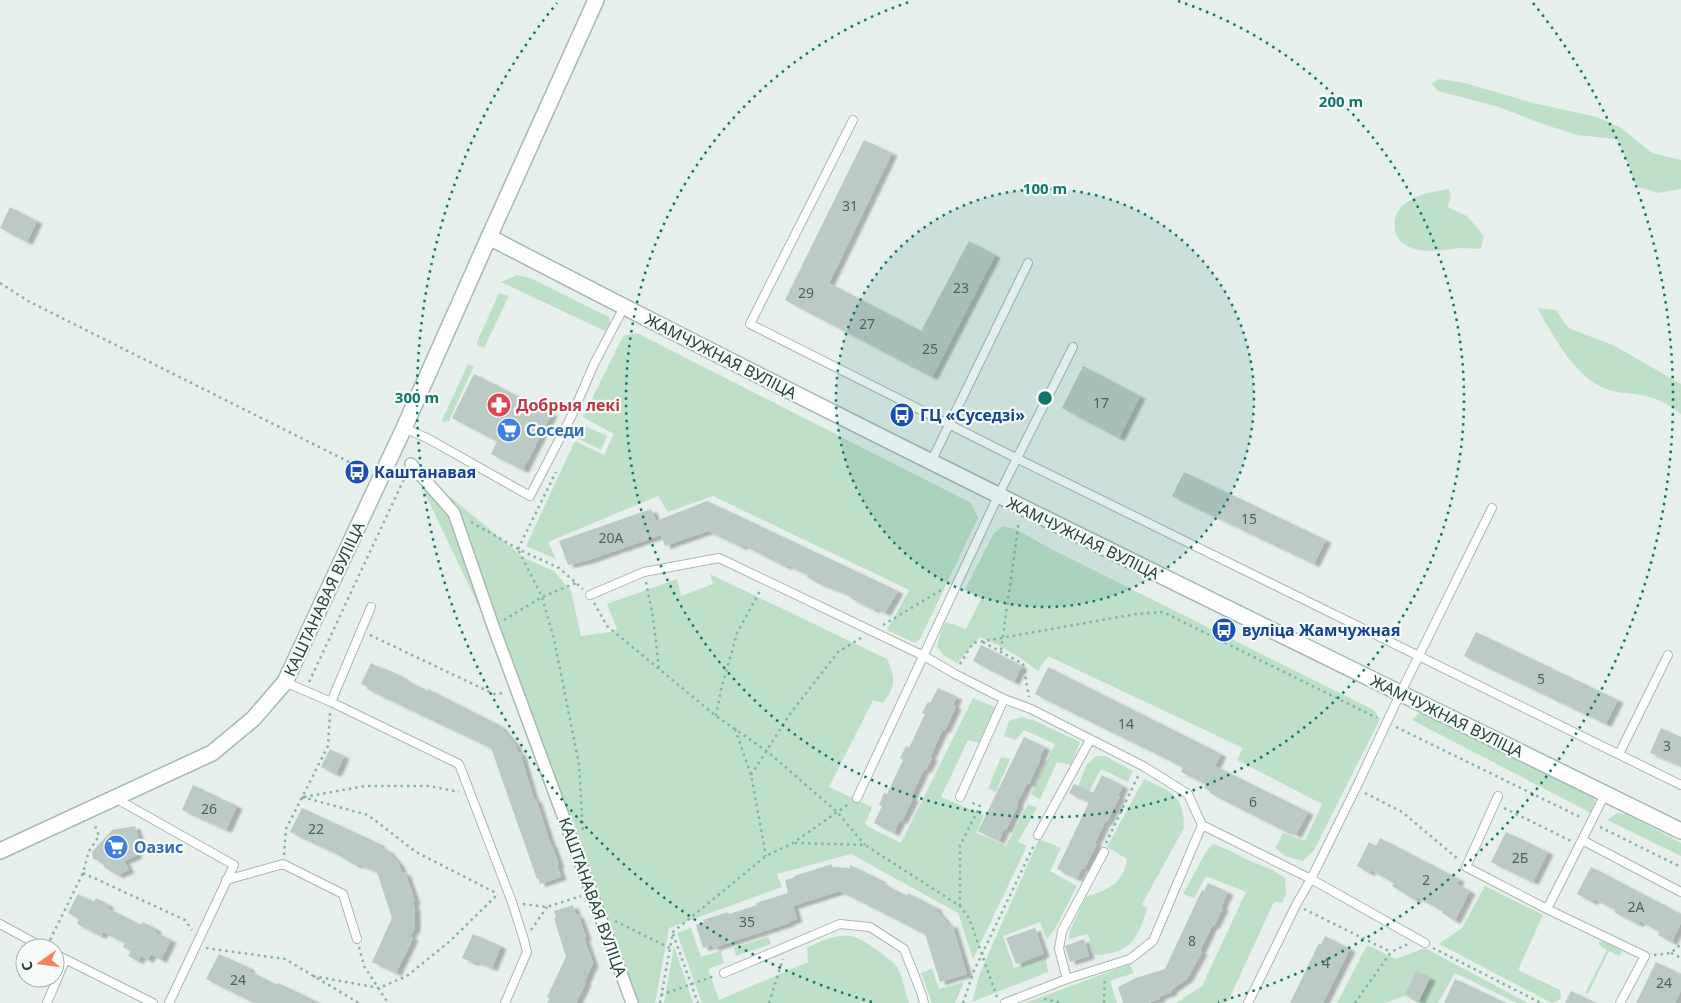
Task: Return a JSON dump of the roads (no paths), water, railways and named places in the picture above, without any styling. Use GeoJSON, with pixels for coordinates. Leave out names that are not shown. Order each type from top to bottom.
{"type":"FeatureCollection","features":[{"type":"Feature","properties":{"kind":"main road","name":"КАШТАНАВАЯ ВУЛІЦА"},"geometry":{"type":"LineString","coordinates":[[0,851],[212,753],[253,719],[285,682],[404,428],[596,0]]}},
{"type":"Feature","properties":{"kind":"main road","name":"ЖАМЧУЖНАЯ ВУЛІЦА"},"geometry":{"type":"LineString","coordinates":[[489,237],[624,308],[998,496],[1681,831]]}},
{"type":"Feature","properties":{"kind":"street","name":"КАШТАНАВАЯ ВУЛІЦА"},"geometry":{"type":"LineString","coordinates":[[411,464],[454,513],[493,626],[632,1003]]}},
{"type":"Feature","properties":{"kind":"lane"},"geometry":{"type":"LineString","coordinates":[[853,120],[750,324],[1016,458],[1681,784]]}},
{"type":"Feature","properties":{"kind":"lane"},"geometry":{"type":"LineString","coordinates":[[931,462],[1028,264]]}},
{"type":"Feature","properties":{"kind":"lane"},"geometry":{"type":"LineString","coordinates":[[404,428],[427,438],[530,496],[572,415],[594,364],[624,308]]}},
{"type":"Feature","properties":{"kind":"lane"},"geometry":{"type":"LineString","coordinates":[[857,798],[1016,458],[1074,347]]}},
{"type":"Feature","properties":{"kind":"lane"},"geometry":{"type":"LineString","coordinates":[[1248,1003],[1356,788],[1492,508]]}},
{"type":"Feature","properties":{"kind":"lane"},"geometry":{"type":"LineString","coordinates":[[590,595],[644,572],[719,558],[924,656],[1004,699],[1030,709],[1143,766],[1188,794],[1202,825],[1311,879],[1422,941]]}},
{"type":"Feature","properties":{"kind":"lane"},"geometry":{"type":"LineString","coordinates":[[331,702],[371,607]]}},
{"type":"Feature","properties":{"kind":"lane"},"geometry":{"type":"LineString","coordinates":[[1619,754],[1668,655]]}},
{"type":"Feature","properties":{"kind":"lane"},"geometry":{"type":"LineString","coordinates":[[285,682],[331,702],[459,764],[512,902],[527,952],[505,1003]]}},
{"type":"Feature","properties":{"kind":"lane"},"geometry":{"type":"LineString","coordinates":[[960,797],[1004,699]]}},
{"type":"Feature","properties":{"kind":"lane"},"geometry":{"type":"LineString","coordinates":[[1038,835],[1090,740]]}},
{"type":"Feature","properties":{"kind":"lane"},"geometry":{"type":"LineString","coordinates":[[1547,909],[1605,794]]}},
{"type":"Feature","properties":{"kind":"lane"},"geometry":{"type":"LineString","coordinates":[[115,798],[234,864],[169,1003]]}},
{"type":"Feature","properties":{"kind":"lane"},"geometry":{"type":"LineString","coordinates":[[1496,800],[1466,867],[1547,909],[1645,956],[1620,1003]]}},
{"type":"Feature","properties":{"kind":"lane"},"geometry":{"type":"LineString","coordinates":[[1005,1003],[1130,959],[1153,941],[1202,825]]}},
{"type":"Feature","properties":{"kind":"lane"},"geometry":{"type":"LineString","coordinates":[[1581,842],[1681,892]]}},
{"type":"Feature","properties":{"kind":"lane"},"geometry":{"type":"LineString","coordinates":[[1068,980],[1059,949],[1062,931],[1104,852]]}},
{"type":"Feature","properties":{"kind":"lane"},"geometry":{"type":"LineString","coordinates":[[226,880],[283,864],[343,894],[357,939]]}},
{"type":"Feature","properties":{"kind":"lane"},"geometry":{"type":"LineString","coordinates":[[724,973],[840,924],[870,927],[904,949],[924,1003]]}},
{"type":"Feature","properties":{"kind":"lane"},"geometry":{"type":"LineString","coordinates":[[1,928],[23,938]]}},
{"type":"Feature","properties":{"kind":"lane"},"geometry":{"type":"LineString","coordinates":[[47,1003],[66,960],[153,1003]]}},
{"type":"Feature","properties":{"kind":"place","name":"Добрыя лекі"},"geometry":{"type":"Point","coordinates":[499,405]}},
{"type":"Feature","properties":{"kind":"place","name":"ГЦ «Суседзі»"},"geometry":{"type":"Point","coordinates":[902,415]}},
{"type":"Feature","properties":{"kind":"place","name":"Соседи"},"geometry":{"type":"Point","coordinates":[509,430]}},
{"type":"Feature","properties":{"kind":"place","name":"Каштанавая"},"geometry":{"type":"Point","coordinates":[357,472]}},
{"type":"Feature","properties":{"kind":"place","name":"вуліца Жамчужная"},"geometry":{"type":"Point","coordinates":[1224,630]}},
{"type":"Feature","properties":{"kind":"place","name":"Оазис"},"geometry":{"type":"Point","coordinates":[116,847]}}]}
